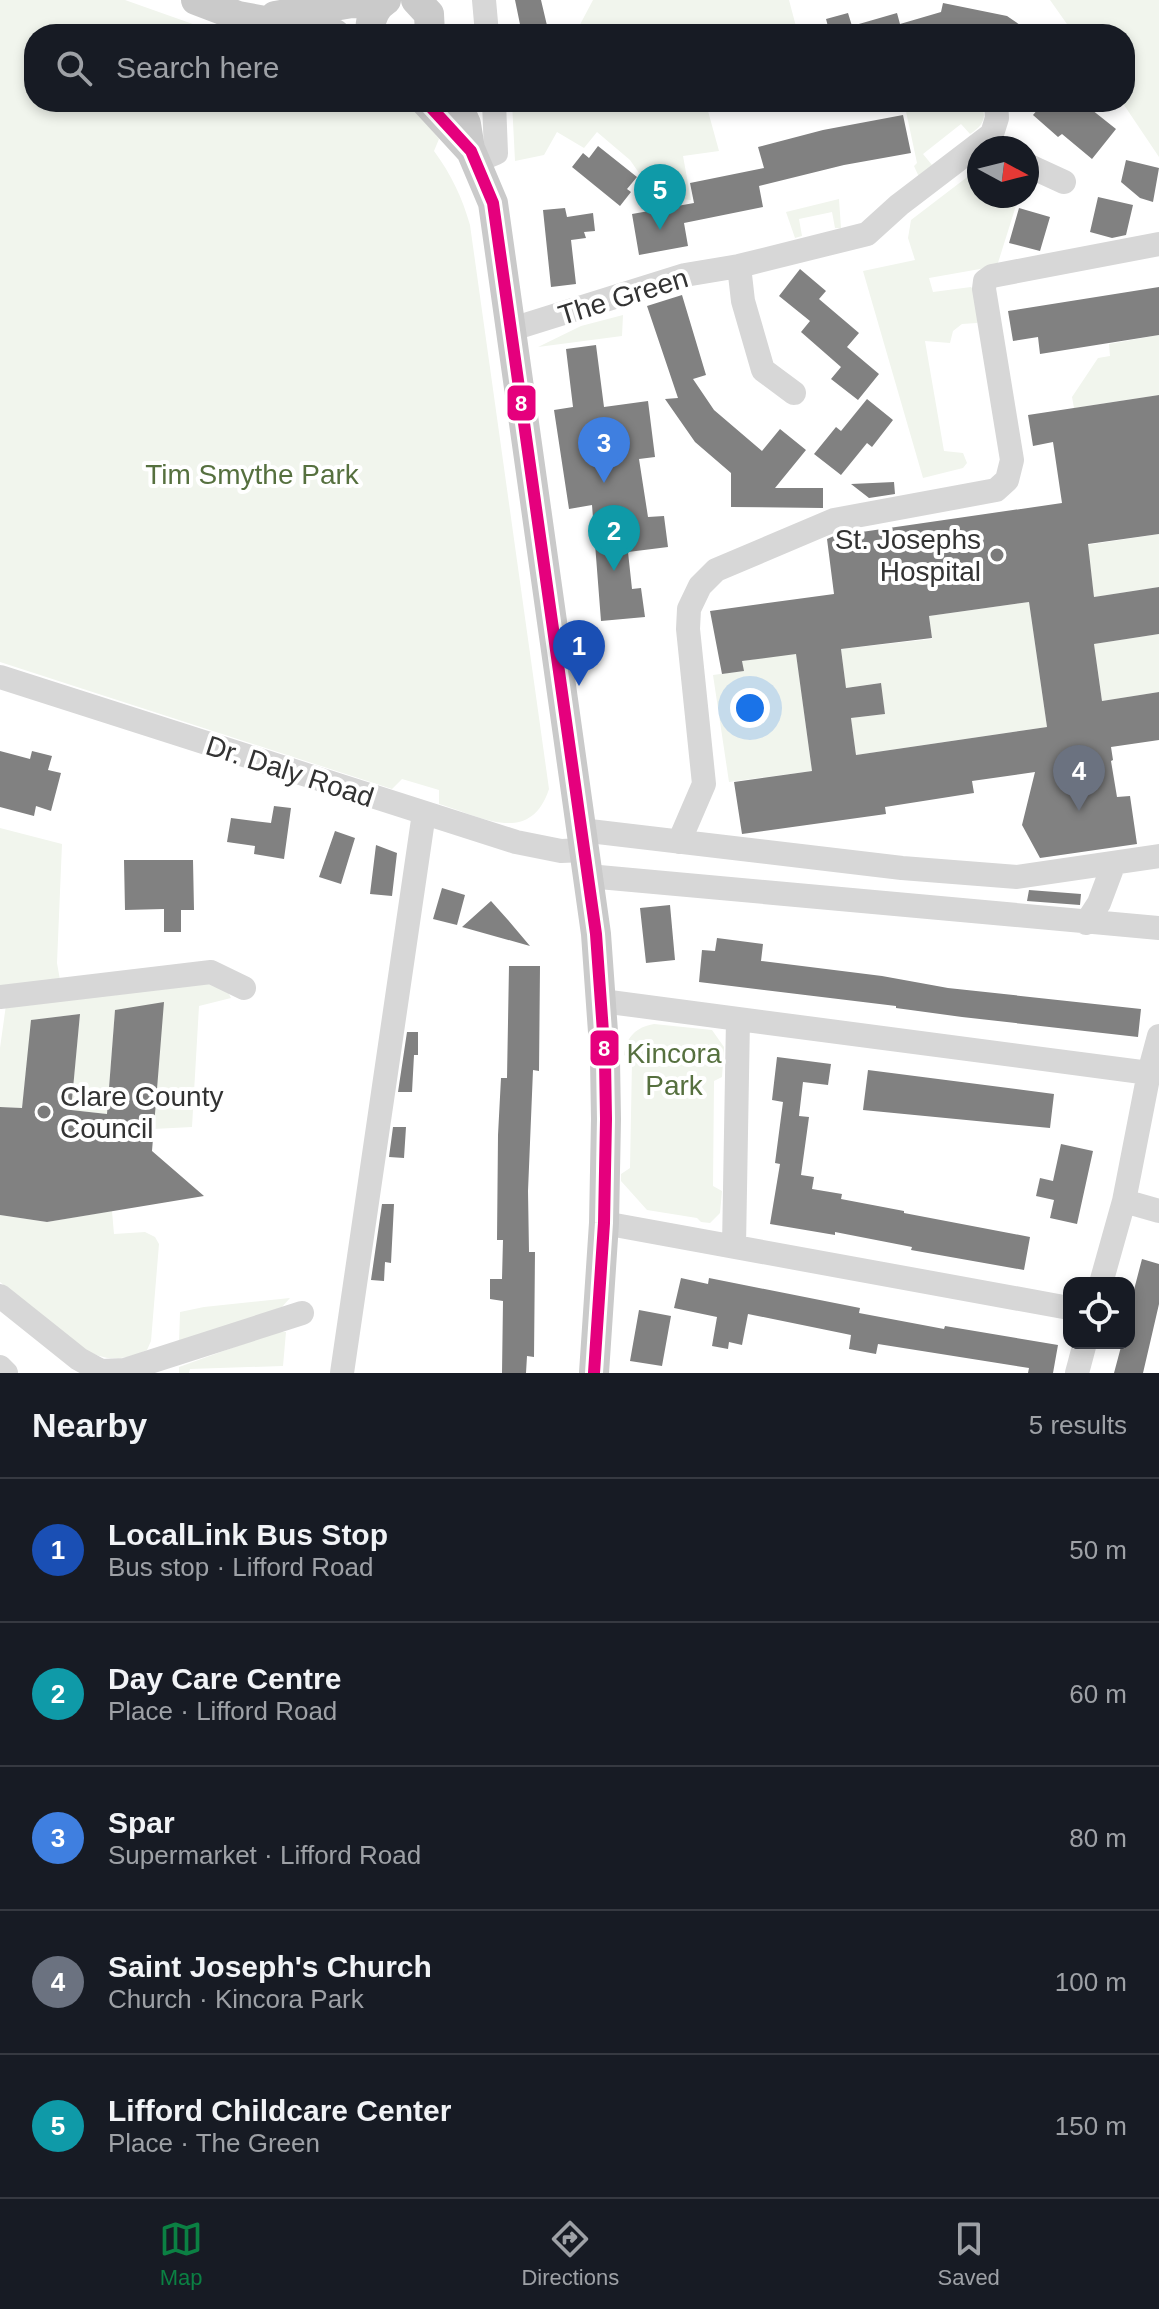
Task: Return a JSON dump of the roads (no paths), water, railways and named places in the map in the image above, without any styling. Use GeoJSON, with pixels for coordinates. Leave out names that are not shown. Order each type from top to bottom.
{"type":"FeatureCollection","features":[{"type":"Feature","properties":{"kind":"main road"},"geometry":{"type":"LineString","coordinates":[[196,0],[238,16],[283,24]]}},
{"type":"Feature","properties":{"kind":"main road"},"geometry":{"type":"LineString","coordinates":[[426,19],[453,0]]}},
{"type":"Feature","properties":{"kind":"main road"},"geometry":{"type":"LineString","coordinates":[[257,19],[352,3],[383,2]]}},
{"type":"Feature","properties":{"kind":"main road"},"geometry":{"type":"LineString","coordinates":[[371,24],[383,2]]}},
{"type":"Feature","properties":{"kind":"main road"},"geometry":{"type":"LineString","coordinates":[[435,112],[474,156]]}},
{"type":"Feature","properties":{"kind":"main road"},"geometry":{"type":"LineString","coordinates":[[461,112],[493,203],[602,1001],[606,1074],[604,1223],[594,1373]]}},
{"type":"Feature","properties":{"kind":"street"},"geometry":{"type":"LineString","coordinates":[[484,0],[486,24]]}},
{"type":"Feature","properties":{"kind":"street"},"geometry":{"type":"LineString","coordinates":[[474,156],[496,153],[494,112]]}},
{"type":"Feature","properties":{"kind":"street","name":"The Green"},"geometry":{"type":"LineString","coordinates":[[997,112],[998,136]]}},
{"type":"Feature","properties":{"kind":"street","name":"The Green"},"geometry":{"type":"LineString","coordinates":[[509,330],[685,275],[739,266],[867,234],[899,205],[967,161]]}},
{"type":"Feature","properties":{"kind":"street"},"geometry":{"type":"LineString","coordinates":[[1039,171],[1064,182]]}},
{"type":"Feature","properties":{"kind":"street"},"geometry":{"type":"LineString","coordinates":[[679,842],[704,784],[688,629],[689,609],[700,586],[716,570],[834,520],[996,490],[1007,480],[1012,460],[985,281],[992,276],[1159,244]]}},
{"type":"Feature","properties":{"kind":"street"},"geometry":{"type":"LineString","coordinates":[[739,266],[743,301],[763,370],[794,393]]}},
{"type":"Feature","properties":{"kind":"street","name":"Dr. Daly Road"},"geometry":{"type":"LineString","coordinates":[[0,677],[516,842],[584,852]]}},
{"type":"Feature","properties":{"kind":"street"},"geometry":{"type":"LineString","coordinates":[[342,1373],[424,813]]}},
{"type":"Feature","properties":{"kind":"street"},"geometry":{"type":"LineString","coordinates":[[584,852],[679,842],[902,868],[1017,877],[1159,856]]}},
{"type":"Feature","properties":{"kind":"street"},"geometry":{"type":"LineString","coordinates":[[584,852],[1086,923],[1159,928]]}},
{"type":"Feature","properties":{"kind":"street"},"geometry":{"type":"LineString","coordinates":[[1086,923],[1099,903],[1114,863]]}},
{"type":"Feature","properties":{"kind":"street"},"geometry":{"type":"LineString","coordinates":[[0,997],[211,972],[244,988]]}},
{"type":"Feature","properties":{"kind":"street"},"geometry":{"type":"LineString","coordinates":[[602,1001],[1149,1073]]}},
{"type":"Feature","properties":{"kind":"street"},"geometry":{"type":"LineString","coordinates":[[734,1246],[738,1019]]}},
{"type":"Feature","properties":{"kind":"street"},"geometry":{"type":"LineString","coordinates":[[1103,1277],[1124,1201],[1159,1036]]}},
{"type":"Feature","properties":{"kind":"street"},"geometry":{"type":"LineString","coordinates":[[1124,1201],[1159,1211]]}},
{"type":"Feature","properties":{"kind":"street"},"geometry":{"type":"LineString","coordinates":[[604,1223],[1063,1307]]}},
{"type":"Feature","properties":{"kind":"street"},"geometry":{"type":"LineString","coordinates":[[0,1296],[79,1359],[101,1371],[125,1370],[302,1313]]}},
{"type":"Feature","properties":{"kind":"street"},"geometry":{"type":"LineString","coordinates":[[1077,1373],[1083,1349]]}},
{"type":"Feature","properties":{"kind":"street"},"geometry":{"type":"LineString","coordinates":[[0,1367],[6,1373]]}},
{"type":"Feature","properties":{"kind":"place","name":"Lifford Childcare Center"},"geometry":{"type":"Point","coordinates":[660,230]}},
{"type":"Feature","properties":{"kind":"place","name":"Spar"},"geometry":{"type":"Point","coordinates":[604,483]}},
{"type":"Feature","properties":{"kind":"place","name":"St. Josephs Hospital"},"geometry":{"type":"Point","coordinates":[997,555]}},
{"type":"Feature","properties":{"kind":"place","name":"Day Care Centre"},"geometry":{"type":"Point","coordinates":[614,571]}},
{"type":"Feature","properties":{"kind":"place","name":"LocalLink Bus Stop"},"geometry":{"type":"Point","coordinates":[579,686]}},
{"type":"Feature","properties":{"kind":"place","name":"Saint Joseph's Church"},"geometry":{"type":"Point","coordinates":[1079,811]}},
{"type":"Feature","properties":{"kind":"place","name":"Clare County Council"},"geometry":{"type":"Point","coordinates":[44,1112]}},
{"type":"Feature","properties":{"kind":"park label","name":"Tim Smythe Park"},"geometry":{"type":"Point","coordinates":[252,474]}},
{"type":"Feature","properties":{"kind":"park label","name":"Kincora Park"},"geometry":{"type":"Point","coordinates":[674,1069]}}]}
